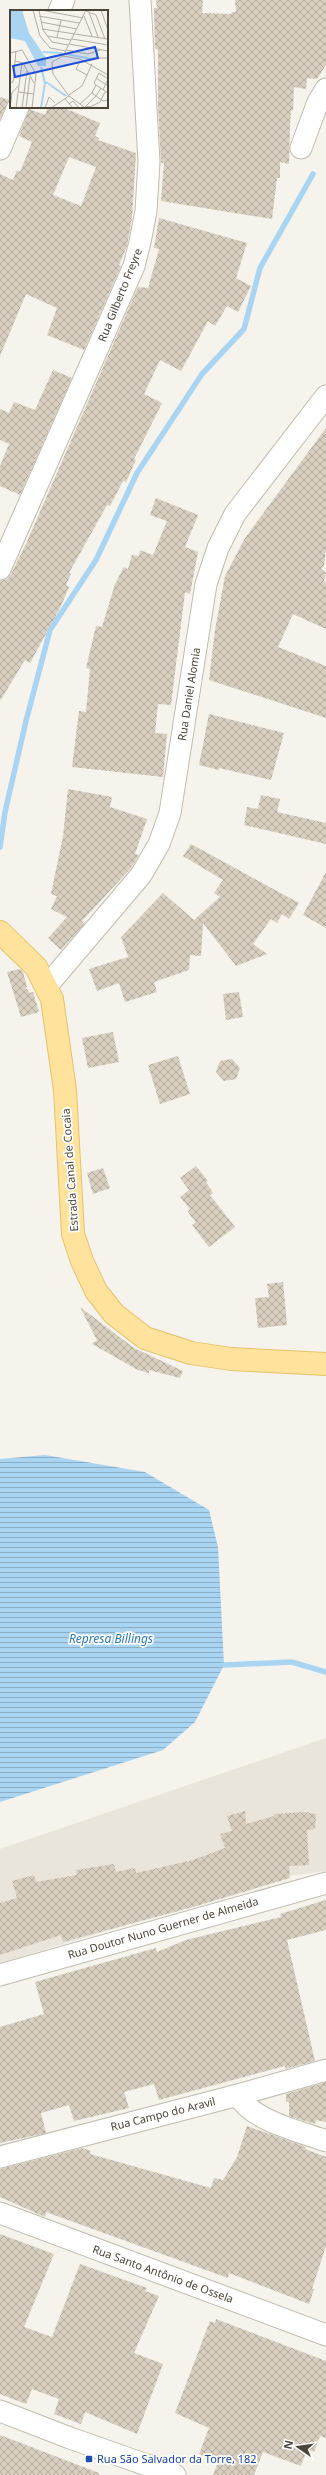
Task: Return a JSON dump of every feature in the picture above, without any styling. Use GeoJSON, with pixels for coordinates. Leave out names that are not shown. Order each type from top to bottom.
{"type":"FeatureCollection","features":[{"type":"Feature","properties":{"kind":"main road","name":"Estrada Canal de Cocaia"},"geometry":{"type":"LineString","coordinates":[[0,932],[36,967],[52,999],[64,1090],[73,1234],[82,1261],[96,1291],[114,1314],[131,1329],[145,1338],[166,1346],[191,1353],[230,1359],[326,1364]]}},
{"type":"Feature","properties":{"kind":"street"},"geometry":{"type":"LineString","coordinates":[[59,10],[64,0]]}},
{"type":"Feature","properties":{"kind":"street","name":"Rua Gilberto Freyre"},"geometry":{"type":"LineString","coordinates":[[0,569],[134,266],[140,242],[146,211],[149,162],[140,0]]}},
{"type":"Feature","properties":{"kind":"street"},"geometry":{"type":"LineString","coordinates":[[301,148],[318,102],[326,89]]}},
{"type":"Feature","properties":{"kind":"street"},"geometry":{"type":"LineString","coordinates":[[0,149],[18,108]]}},
{"type":"Feature","properties":{"kind":"street","name":"Rua Daniel Alomia"},"geometry":{"type":"LineString","coordinates":[[46,987],[141,875],[160,844],[170,813],[206,584],[218,548],[235,514],[326,396]]}},
{"type":"Feature","properties":{"kind":"street","name":"Rua Doutor Nuno Guerner de Almeida"},"geometry":{"type":"LineString","coordinates":[[0,1975],[326,1882]]}},
{"type":"Feature","properties":{"kind":"street","name":"Rua Campo do Aravil"},"geometry":{"type":"LineString","coordinates":[[0,2157],[238,2095],[326,2070]]}},
{"type":"Feature","properties":{"kind":"street"},"geometry":{"type":"LineString","coordinates":[[238,2095],[246,2107],[257,2115],[326,2141]]}},
{"type":"Feature","properties":{"kind":"street","name":"Rua Santo Antônio de Ossela"},"geometry":{"type":"LineString","coordinates":[[0,2213],[326,2335]]}},
{"type":"Feature","properties":{"kind":"street"},"geometry":{"type":"LineString","coordinates":[[0,2411],[150,2470],[175,2475]]}},
{"type":"Feature","properties":{"kind":"shaded area"},"geometry":{"type":"Polygon","coordinates":[[[326,1738],[326,1871],[289,1876],[0,1963],[0,1849],[326,1738]]]}},
{"type":"Feature","properties":{"kind":"water","name":"Represa Billings"},"geometry":{"type":"Polygon","coordinates":[[[45,1455],[145,1472],[209,1510],[218,1547],[224,1665],[195,1722],[163,1750],[0,1802],[0,1459],[45,1455]]]}},
{"type":"Feature","properties":{"kind":"building"},"geometry":{"type":"Polygon","coordinates":[[[156,0],[203,0],[202,13],[231,14],[232,12],[236,12],[235,0],[326,0],[326,65],[317,79],[307,78],[306,89],[294,87],[293,110],[291,111],[289,164],[280,162],[280,178],[277,178],[272,219],[161,201],[164,163],[161,163],[158,105],[158,49],[155,49],[154,8],[157,8],[156,0]]]}},
{"type":"Feature","properties":{"kind":"building"},"geometry":{"type":"Polygon","coordinates":[[[0,97],[9,100],[0,119],[0,97]]]}},
{"type":"Feature","properties":{"kind":"building"},"geometry":{"type":"Polygon","coordinates":[[[48,108],[64,108],[100,123],[95,136],[99,138],[98,140],[136,153],[132,218],[127,246],[119,265],[121,266],[84,350],[47,335],[57,308],[26,294],[0,356],[0,174],[13,180],[17,170],[20,172],[32,142],[19,136],[29,109],[45,115],[48,108]],[[69,157],[53,195],[81,206],[96,167],[69,157]]]}},
{"type":"Feature","properties":{"kind":"building"},"geometry":{"type":"Polygon","coordinates":[[[159,218],[247,243],[236,278],[251,286],[238,312],[227,306],[215,326],[208,321],[181,371],[160,360],[144,394],[162,403],[134,459],[136,460],[126,482],[123,481],[110,506],[107,505],[69,573],[71,574],[66,585],[69,587],[61,606],[30,663],[25,660],[0,701],[0,581],[7,579],[11,574],[26,544],[138,287],[148,288],[159,249],[154,248],[159,218]]]}},
{"type":"Feature","properties":{"kind":"building"},"geometry":{"type":"Polygon","coordinates":[[[53,370],[72,378],[20,495],[0,486],[0,466],[9,444],[0,440],[0,409],[9,413],[14,402],[35,410],[53,370]]]}},
{"type":"Feature","properties":{"kind":"building"},"geometry":{"type":"Polygon","coordinates":[[[326,428],[326,550],[324,566],[321,569],[326,573],[324,581],[326,583],[326,629],[293,614],[278,647],[326,666],[326,718],[209,680],[215,630],[225,576],[245,538],[326,428]]]}},
{"type":"Feature","properties":{"kind":"building"},"geometry":{"type":"Polygon","coordinates":[[[156,498],[198,515],[185,547],[198,552],[190,594],[185,592],[171,705],[158,704],[155,733],[167,734],[163,777],[72,767],[79,711],[86,712],[90,669],[86,668],[96,626],[102,627],[115,584],[124,567],[128,569],[132,555],[139,556],[140,550],[153,555],[167,521],[150,515],[156,498]]]}},
{"type":"Feature","properties":{"kind":"building"},"geometry":{"type":"Polygon","coordinates":[[[209,714],[284,733],[271,780],[199,765],[209,714]]]}},
{"type":"Feature","properties":{"kind":"building"},"geometry":{"type":"Polygon","coordinates":[[[68,789],[112,797],[110,807],[147,819],[135,854],[139,855],[131,868],[82,921],[84,924],[61,950],[48,938],[67,917],[51,909],[57,896],[51,894],[63,836],[68,789]]]}},
{"type":"Feature","properties":{"kind":"building"},"geometry":{"type":"Polygon","coordinates":[[[261,795],[280,799],[277,812],[326,823],[326,844],[244,825],[247,807],[258,809],[261,795]]]}},
{"type":"Feature","properties":{"kind":"building"},"geometry":{"type":"Polygon","coordinates":[[[191,844],[299,903],[289,919],[282,914],[277,923],[271,919],[253,944],[267,954],[236,966],[203,923],[201,956],[190,955],[189,970],[154,982],[157,992],[125,1002],[119,983],[97,991],[89,969],[128,957],[121,937],[163,893],[194,920],[220,897],[214,893],[223,880],[183,856],[191,844]]]}},
{"type":"Feature","properties":{"kind":"building"},"geometry":{"type":"Polygon","coordinates":[[[326,872],[326,928],[303,915],[326,872]]]}},
{"type":"Feature","properties":{"kind":"building"},"geometry":{"type":"Polygon","coordinates":[[[20,969],[23,972],[27,987],[25,989],[28,989],[29,993],[33,992],[39,1012],[21,1017],[7,972],[20,969]]]}},
{"type":"Feature","properties":{"kind":"building"},"geometry":{"type":"Polygon","coordinates":[[[239,992],[243,1017],[226,1020],[223,994],[239,992]]]}},
{"type":"Feature","properties":{"kind":"building"},"geometry":{"type":"Polygon","coordinates":[[[113,1032],[119,1062],[88,1068],[82,1038],[113,1032]]]}},
{"type":"Feature","properties":{"kind":"building"},"geometry":{"type":"Polygon","coordinates":[[[178,1056],[190,1094],[160,1104],[148,1065],[178,1056]]]}},
{"type":"Feature","properties":{"kind":"building"},"geometry":{"type":"Polygon","coordinates":[[[232,1059],[240,1068],[236,1079],[224,1081],[216,1072],[220,1061],[232,1059]]]}},
{"type":"Feature","properties":{"kind":"building"},"geometry":{"type":"Polygon","coordinates":[[[196,1166],[208,1181],[206,1182],[213,1193],[210,1195],[235,1227],[209,1247],[192,1225],[196,1222],[188,1211],[190,1209],[180,1197],[189,1190],[180,1178],[196,1166]]]}},
{"type":"Feature","properties":{"kind":"building"},"geometry":{"type":"Polygon","coordinates":[[[103,1168],[110,1188],[93,1194],[87,1173],[103,1168]]]}},
{"type":"Feature","properties":{"kind":"building"},"geometry":{"type":"Polygon","coordinates":[[[283,1282],[287,1325],[258,1328],[255,1298],[269,1297],[267,1284],[283,1282]]]}},
{"type":"Feature","properties":{"kind":"building"},"geometry":{"type":"Polygon","coordinates":[[[80,1307],[134,1348],[183,1371],[180,1378],[149,1370],[149,1373],[138,1370],[92,1344],[97,1340],[80,1307]]]}},
{"type":"Feature","properties":{"kind":"building"},"geometry":{"type":"Polygon","coordinates":[[[245,1811],[246,1824],[274,1816],[274,1814],[305,1812],[316,1814],[315,1829],[307,1830],[309,1865],[289,1866],[290,1878],[193,1907],[63,1942],[61,1935],[0,1955],[0,1903],[17,1898],[12,1881],[34,1875],[36,1882],[77,1875],[76,1870],[114,1864],[116,1872],[135,1868],[136,1873],[193,1860],[225,1848],[220,1834],[232,1831],[227,1816],[245,1811]]]}},
{"type":"Feature","properties":{"kind":"building"},"geometry":{"type":"Polygon","coordinates":[[[326,1900],[326,1930],[287,1940],[315,2061],[285,2069],[285,2066],[159,2100],[154,2084],[124,2092],[129,2108],[74,2121],[69,2105],[41,2113],[46,2133],[0,2143],[0,2027],[44,2014],[35,1982],[156,1948],[157,1952],[186,1940],[281,1917],[280,1914],[326,1900]]]}},
{"type":"Feature","properties":{"kind":"building"},"geometry":{"type":"Polygon","coordinates":[[[326,2082],[326,2122],[316,2120],[315,2124],[289,2116],[289,2102],[286,2102],[286,2094],[326,2082]]]}},
{"type":"Feature","properties":{"kind":"building"},"geometry":{"type":"Polygon","coordinates":[[[247,2126],[306,2147],[305,2149],[326,2157],[326,2246],[312,2289],[314,2289],[309,2304],[229,2273],[228,2278],[46,2212],[45,2217],[0,2197],[0,2169],[82,2148],[91,2151],[90,2154],[211,2188],[214,2178],[223,2180],[237,2157],[247,2126]]]}},
{"type":"Feature","properties":{"kind":"building"},"geometry":{"type":"Polygon","coordinates":[[[0,2234],[54,2254],[24,2327],[52,2337],[80,2264],[147,2288],[145,2291],[159,2296],[134,2353],[163,2364],[137,2434],[85,2412],[81,2424],[54,2414],[59,2399],[32,2389],[26,2404],[0,2394],[0,2234]]]}},
{"type":"Feature","properties":{"kind":"building"},"geometry":{"type":"Polygon","coordinates":[[[216,2319],[326,2361],[326,2438],[320,2436],[314,2452],[307,2449],[301,2466],[263,2452],[254,2475],[213,2475],[218,2462],[199,2454],[209,2428],[175,2413],[210,2321],[215,2323],[216,2319]]]}},
{"type":"Feature","properties":{"kind":"building"},"geometry":{"type":"Polygon","coordinates":[[[0,2435],[99,2473],[99,2475],[0,2475],[0,2435]]]}},
{"type":"Feature","properties":{"kind":"waterway"},"geometry":{"type":"LineString","coordinates":[[0,847],[5,812],[26,721],[50,630],[96,560],[137,473],[202,374],[244,329],[260,268],[313,174]]}},
{"type":"Feature","properties":{"kind":"waterway"},"geometry":{"type":"LineString","coordinates":[[224,1665],[292,1662],[326,1672]]}},
{"type":"Feature","properties":{"kind":"place","name":"Rua São Salvador da Torre, 182"},"geometry":{"type":"Point","coordinates":[89,2459]}}]}
